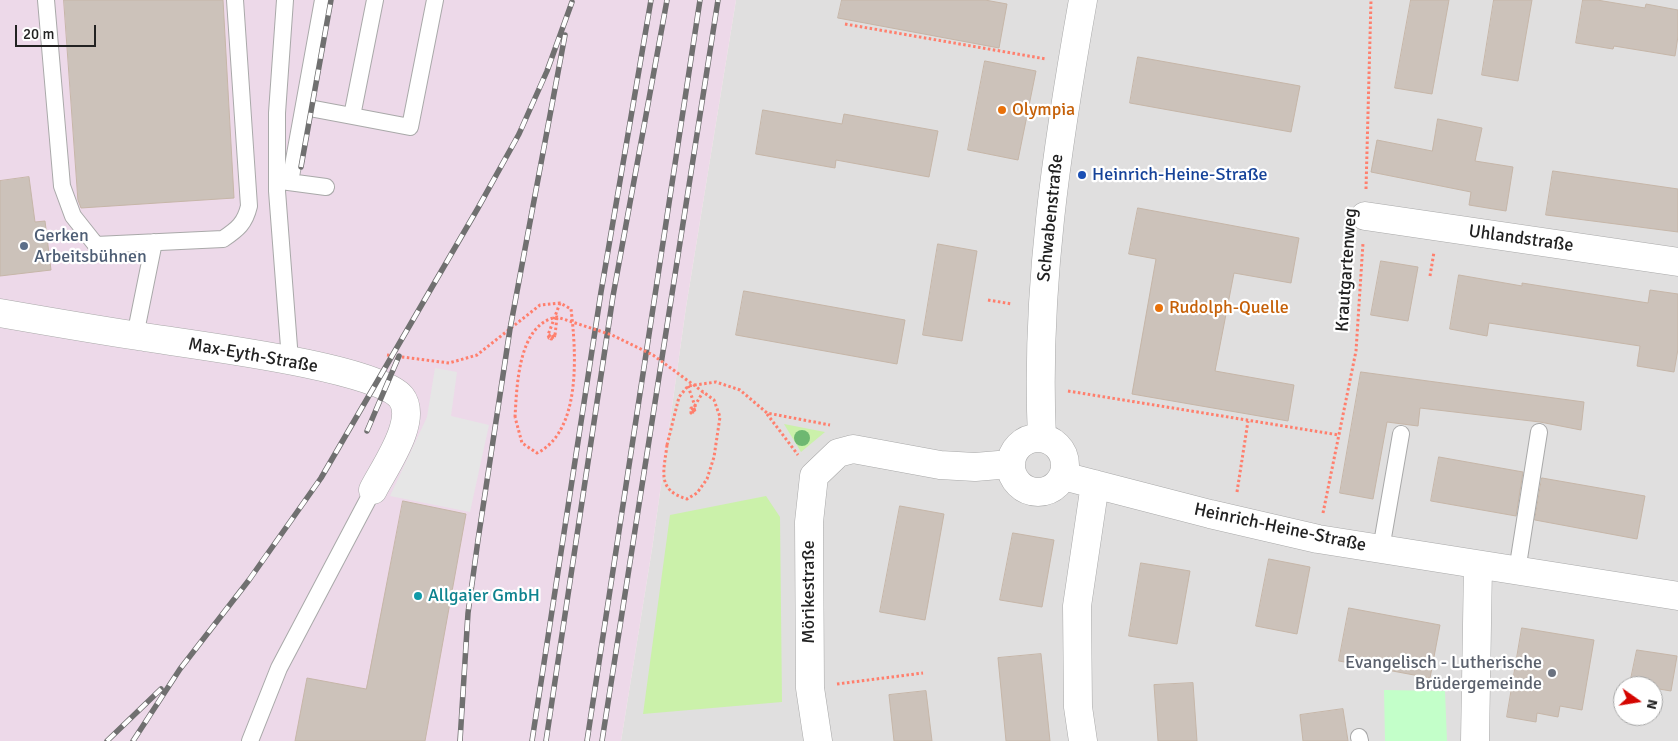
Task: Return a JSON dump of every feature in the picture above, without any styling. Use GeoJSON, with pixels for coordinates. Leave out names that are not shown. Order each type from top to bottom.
{"type":"FeatureCollection","features":[{"type":"Feature","properties":{"kind":"street","name":"Schwabenstraße"},"geometry":{"type":"LineString","coordinates":[[1042,438],[1039,354],[1049,224],[1082,0]]}},
{"type":"Feature","properties":{"kind":"street","name":"Uhlandstraße"},"geometry":{"type":"LineString","coordinates":[[1365,216],[1678,262]]}},
{"type":"Feature","properties":{"kind":"street","name":"Max-Eyth-Straße"},"geometry":{"type":"LineString","coordinates":[[0,313],[290,360],[378,382],[401,398],[406,411],[406,428],[373,490]]}},
{"type":"Feature","properties":{"kind":"street"},"geometry":{"type":"LineString","coordinates":[[1042,438],[1050,440],[1062,452],[1065,460],[1063,476],[1052,489],[1044,492],[1028,491],[1015,480],[1011,464],[1013,455],[1025,442],[1042,438]]}},
{"type":"Feature","properties":{"kind":"street"},"geometry":{"type":"LineString","coordinates":[[814,476],[838,453],[853,449],[940,465],[975,467],[1011,464]]}},
{"type":"Feature","properties":{"kind":"street","name":"Mörikestraße"},"geometry":{"type":"LineString","coordinates":[[814,476],[809,522],[810,688],[818,741]]}},
{"type":"Feature","properties":{"kind":"street","name":"Heinrich-Heine-Straße"},"geometry":{"type":"LineString","coordinates":[[1063,476],[1232,520],[1318,539],[1478,566],[1678,596]]}},
{"type":"Feature","properties":{"kind":"street"},"geometry":{"type":"LineString","coordinates":[[1083,741],[1078,707],[1076,606],[1095,484]]}},
{"type":"Feature","properties":{"kind":"street"},"geometry":{"type":"LineString","coordinates":[[1475,741],[1478,566]]}},
{"type":"Feature","properties":{"kind":"lane"},"geometry":{"type":"LineString","coordinates":[[46,0],[62,186],[73,216],[96,245],[223,239],[238,229],[246,219],[249,206],[235,0]]}},
{"type":"Feature","properties":{"kind":"lane"},"geometry":{"type":"LineString","coordinates":[[285,0],[277,114],[284,181],[290,360]]}},
{"type":"Feature","properties":{"kind":"lane"},"geometry":{"type":"LineString","coordinates":[[284,181],[304,107],[324,0]]}},
{"type":"Feature","properties":{"kind":"lane"},"geometry":{"type":"LineString","coordinates":[[352,116],[374,0]]}},
{"type":"Feature","properties":{"kind":"lane"},"geometry":{"type":"LineString","coordinates":[[304,107],[410,127],[435,0]]}},
{"type":"Feature","properties":{"kind":"lane"},"geometry":{"type":"LineString","coordinates":[[284,181],[326,187]]}},
{"type":"Feature","properties":{"kind":"lane"},"geometry":{"type":"LineString","coordinates":[[135,336],[154,242]]}},
{"type":"Feature","properties":{"kind":"lane"},"geometry":{"type":"LineString","coordinates":[[1517,572],[1539,432]]}},
{"type":"Feature","properties":{"kind":"lane","name":"Heinrich-Heine-Straße"},"geometry":{"type":"LineString","coordinates":[[1380,549],[1401,434]]}},
{"type":"Feature","properties":{"kind":"lane"},"geometry":{"type":"LineString","coordinates":[[250,741],[279,668],[373,490]]}},
{"type":"Feature","properties":{"kind":"path","name":"Krautgartenweg"},"geometry":{"type":"LineString","coordinates":[[1318,539],[1356,351],[1365,216],[1371,0]]}},
{"type":"Feature","properties":{"kind":"path"},"geometry":{"type":"LineString","coordinates":[[844,24],[1072,63]]}},
{"type":"Feature","properties":{"kind":"path"},"geometry":{"type":"LineString","coordinates":[[988,300],[1012,304]]}},
{"type":"Feature","properties":{"kind":"path"},"geometry":{"type":"LineString","coordinates":[[557,317],[554,338],[551,339],[550,338],[552,334],[554,335],[552,338],[549,338],[548,335],[561,303]]}},
{"type":"Feature","properties":{"kind":"path"},"geometry":{"type":"LineString","coordinates":[[384,355],[448,363],[477,355],[540,305],[561,303],[571,309],[575,372],[562,429],[550,447],[537,453],[522,443],[515,417],[516,386],[522,358],[534,328],[557,317],[612,336],[653,355],[703,392],[714,400],[720,417],[707,480],[697,493],[687,499],[672,494],[666,485],[665,475],[667,445],[678,397],[688,386],[716,382],[740,390],[767,413],[814,476]]}},
{"type":"Feature","properties":{"kind":"path"},"geometry":{"type":"LineString","coordinates":[[688,386],[696,409],[695,412],[694,413],[691,413],[690,411],[691,408],[692,408],[694,408],[695,412],[692,413],[691,412],[691,409],[695,403],[703,392]]}},
{"type":"Feature","properties":{"kind":"path"},"geometry":{"type":"LineString","coordinates":[[1040,405],[1070,391],[1339,435]]}},
{"type":"Feature","properties":{"kind":"path"},"geometry":{"type":"LineString","coordinates":[[767,413],[832,426]]}},
{"type":"Feature","properties":{"kind":"path"},"geometry":{"type":"LineString","coordinates":[[1232,520],[1248,421]]}},
{"type":"Feature","properties":{"kind":"path"},"geometry":{"type":"LineString","coordinates":[[810,688],[923,672]]}},
{"type":"Feature","properties":{"kind":"shaded area"},"geometry":{"type":"Polygon","coordinates":[[[0,0],[736,0],[686,307],[652,549],[621,741],[0,741],[0,0]]]}},
{"type":"Feature","properties":{"kind":"shaded area"},"geometry":{"type":"Polygon","coordinates":[[[736,0],[1678,0],[1678,741],[621,741],[652,549],[686,307],[736,0]]]}},
{"type":"Feature","properties":{"kind":"shaded area"},"geometry":{"type":"Polygon","coordinates":[[[435,368],[457,372],[451,416],[489,425],[470,512],[390,496],[427,417],[435,368]]]}},
{"type":"Feature","properties":{"kind":"green space"},"geometry":{"type":"Polygon","coordinates":[[[784,424],[825,432],[801,452],[784,424]]]}},
{"type":"Feature","properties":{"kind":"green space"},"geometry":{"type":"Polygon","coordinates":[[[766,496],[780,517],[782,702],[643,714],[670,515],[766,496]]]}},
{"type":"Feature","properties":{"kind":"green space"},"geometry":{"type":"Polygon","coordinates":[[[1384,690],[1445,691],[1447,741],[1385,741],[1384,690]]]}},
{"type":"Feature","properties":{"kind":"building"},"geometry":{"type":"Polygon","coordinates":[[[64,0],[223,0],[234,198],[81,208],[78,200],[64,0]]]}},
{"type":"Feature","properties":{"kind":"building"},"geometry":{"type":"Polygon","coordinates":[[[842,0],[985,0],[1007,4],[999,48],[838,18],[842,0]]]}},
{"type":"Feature","properties":{"kind":"building"},"geometry":{"type":"Polygon","coordinates":[[[1411,0],[1449,0],[1432,94],[1395,88],[1411,0]]]}},
{"type":"Feature","properties":{"kind":"building"},"geometry":{"type":"Polygon","coordinates":[[[1494,0],[1532,0],[1518,81],[1482,75],[1494,0]]]}},
{"type":"Feature","properties":{"kind":"building"},"geometry":{"type":"Polygon","coordinates":[[[1583,0],[1597,0],[1645,8],[1646,4],[1678,10],[1678,36],[1675,56],[1614,46],[1613,49],[1576,43],[1583,0]]]}},
{"type":"Feature","properties":{"kind":"building"},"geometry":{"type":"Polygon","coordinates":[[[1138,57],[1300,86],[1291,132],[1130,103],[1138,57]]]}},
{"type":"Feature","properties":{"kind":"building","name":"Olympia"},"geometry":{"type":"Polygon","coordinates":[[[985,61],[1036,71],[1018,160],[968,150],[985,61]]]}},
{"type":"Feature","properties":{"kind":"building"},"geometry":{"type":"Polygon","coordinates":[[[763,110],[842,124],[844,114],[938,131],[929,177],[836,160],[835,168],[756,154],[763,110]]]}},
{"type":"Feature","properties":{"kind":"building"},"geometry":{"type":"Polygon","coordinates":[[[1438,119],[1482,128],[1475,161],[1513,167],[1506,211],[1469,205],[1471,192],[1371,172],[1377,140],[1432,151],[1438,119]]]}},
{"type":"Feature","properties":{"kind":"building"},"geometry":{"type":"Polygon","coordinates":[[[1553,171],[1678,189],[1678,232],[1546,215],[1553,171]]]}},
{"type":"Feature","properties":{"kind":"building","name":"Gerken Arbeitsbühnen"},"geometry":{"type":"Polygon","coordinates":[[[29,177],[35,222],[45,221],[51,270],[0,276],[0,181],[29,177]]]}},
{"type":"Feature","properties":{"kind":"building"},"geometry":{"type":"Polygon","coordinates":[[[1138,208],[1299,238],[1291,283],[1234,273],[1215,371],[1294,385],[1288,421],[1132,394],[1156,259],[1129,254],[1138,208]]]}},
{"type":"Feature","properties":{"kind":"building"},"geometry":{"type":"Polygon","coordinates":[[[938,244],[977,251],[962,341],[923,335],[938,244]]]}},
{"type":"Feature","properties":{"kind":"building"},"geometry":{"type":"Polygon","coordinates":[[[1381,261],[1418,267],[1408,321],[1371,315],[1381,261]]]}},
{"type":"Feature","properties":{"kind":"building"},"geometry":{"type":"Polygon","coordinates":[[[1459,275],[1522,286],[1522,283],[1648,303],[1650,290],[1678,294],[1678,349],[1674,372],[1637,366],[1640,346],[1489,323],[1487,336],[1450,329],[1459,275]]]}},
{"type":"Feature","properties":{"kind":"building"},"geometry":{"type":"Polygon","coordinates":[[[744,291],[905,320],[897,364],[736,335],[744,291]]]}},
{"type":"Feature","properties":{"kind":"building"},"geometry":{"type":"Polygon","coordinates":[[[1361,372],[1584,402],[1581,430],[1540,422],[1420,408],[1418,426],[1387,422],[1373,499],[1340,493],[1361,372]]]}},
{"type":"Feature","properties":{"kind":"building"},"geometry":{"type":"Polygon","coordinates":[[[1439,457],[1523,472],[1516,516],[1431,501],[1439,457]]]}},
{"type":"Feature","properties":{"kind":"building"},"geometry":{"type":"Polygon","coordinates":[[[1542,478],[1645,496],[1637,539],[1535,520],[1542,478]]]}},
{"type":"Feature","properties":{"kind":"building","name":"Allgaier GmbH"},"geometry":{"type":"Polygon","coordinates":[[[403,501],[466,514],[425,741],[295,741],[307,678],[366,689],[403,501]]]}},
{"type":"Feature","properties":{"kind":"building"},"geometry":{"type":"Polygon","coordinates":[[[900,506],[944,514],[925,620],[880,612],[900,506]]]}},
{"type":"Feature","properties":{"kind":"building"},"geometry":{"type":"Polygon","coordinates":[[[1013,533],[1054,540],[1042,607],[1000,600],[1013,533]]]}},
{"type":"Feature","properties":{"kind":"building"},"geometry":{"type":"Polygon","coordinates":[[[1269,559],[1310,567],[1297,634],[1256,626],[1269,559]]]}},
{"type":"Feature","properties":{"kind":"building"},"geometry":{"type":"Polygon","coordinates":[[[1141,563],[1190,571],[1177,644],[1129,636],[1141,563]]]}},
{"type":"Feature","properties":{"kind":"building"},"geometry":{"type":"Polygon","coordinates":[[[1349,608],[1440,625],[1430,678],[1339,661],[1349,608]]]}},
{"type":"Feature","properties":{"kind":"building","name":"Evangelisch - Lutherische Brüdergemeinde"},"geometry":{"type":"Polygon","coordinates":[[[1522,628],[1594,640],[1582,710],[1560,706],[1558,717],[1537,713],[1536,722],[1507,717],[1522,628]]]}},
{"type":"Feature","properties":{"kind":"building"},"geometry":{"type":"Polygon","coordinates":[[[1637,650],[1677,656],[1671,691],[1663,690],[1663,676],[1632,676],[1637,650]]]}},
{"type":"Feature","properties":{"kind":"building"},"geometry":{"type":"Polygon","coordinates":[[[1041,654],[1050,741],[1006,741],[998,658],[1041,654]]]}},
{"type":"Feature","properties":{"kind":"building"},"geometry":{"type":"Polygon","coordinates":[[[1193,683],[1197,741],[1158,741],[1154,685],[1193,683]]]}},
{"type":"Feature","properties":{"kind":"building"},"geometry":{"type":"Polygon","coordinates":[[[926,691],[932,741],[894,741],[889,695],[926,691]]]}},
{"type":"Feature","properties":{"kind":"building"},"geometry":{"type":"Polygon","coordinates":[[[1343,709],[1348,741],[1303,741],[1300,715],[1343,709]]]}},
{"type":"Feature","properties":{"kind":"railway"},"geometry":{"type":"LineString","coordinates":[[301,167],[331,0]]}},
{"type":"Feature","properties":{"kind":"railway"},"geometry":{"type":"LineString","coordinates":[[532,741],[601,292],[651,0]]}},
{"type":"Feature","properties":{"kind":"railway"},"geometry":{"type":"LineString","coordinates":[[546,741],[613,296],[667,0]]}},
{"type":"Feature","properties":{"kind":"railway"},"geometry":{"type":"LineString","coordinates":[[587,741],[700,0]]}},
{"type":"Feature","properties":{"kind":"railway"},"geometry":{"type":"LineString","coordinates":[[602,741],[718,0]]}},
{"type":"Feature","properties":{"kind":"railway"},"geometry":{"type":"LineString","coordinates":[[133,741],[180,669],[249,580],[321,478],[519,134],[547,71],[572,2]]}},
{"type":"Feature","properties":{"kind":"railway"},"geometry":{"type":"LineString","coordinates":[[460,741],[468,613],[478,540],[510,329],[565,35]]}},
{"type":"Feature","properties":{"kind":"railway"},"geometry":{"type":"LineString","coordinates":[[367,431],[399,356]]}},
{"type":"Feature","properties":{"kind":"railway"},"geometry":{"type":"LineString","coordinates":[[107,741],[161,689]]}},
{"type":"Feature","properties":{"kind":"place","name":"Olympia"},"geometry":{"type":"Point","coordinates":[1002,110]}},
{"type":"Feature","properties":{"kind":"place","name":"Heinrich-Heine-Straße"},"geometry":{"type":"Point","coordinates":[1082,175]}},
{"type":"Feature","properties":{"kind":"place","name":"Gerken Arbeitsbühnen"},"geometry":{"type":"Point","coordinates":[24,246]}},
{"type":"Feature","properties":{"kind":"place","name":"Rudolph-Quelle"},"geometry":{"type":"Point","coordinates":[1159,308]}},
{"type":"Feature","properties":{"kind":"place","name":"Allgaier GmbH"},"geometry":{"type":"Point","coordinates":[418,596]}},
{"type":"Feature","properties":{"kind":"place","name":"Evangelisch - Lutherische Brüdergemeinde"},"geometry":{"type":"Point","coordinates":[1552,673]}}]}
